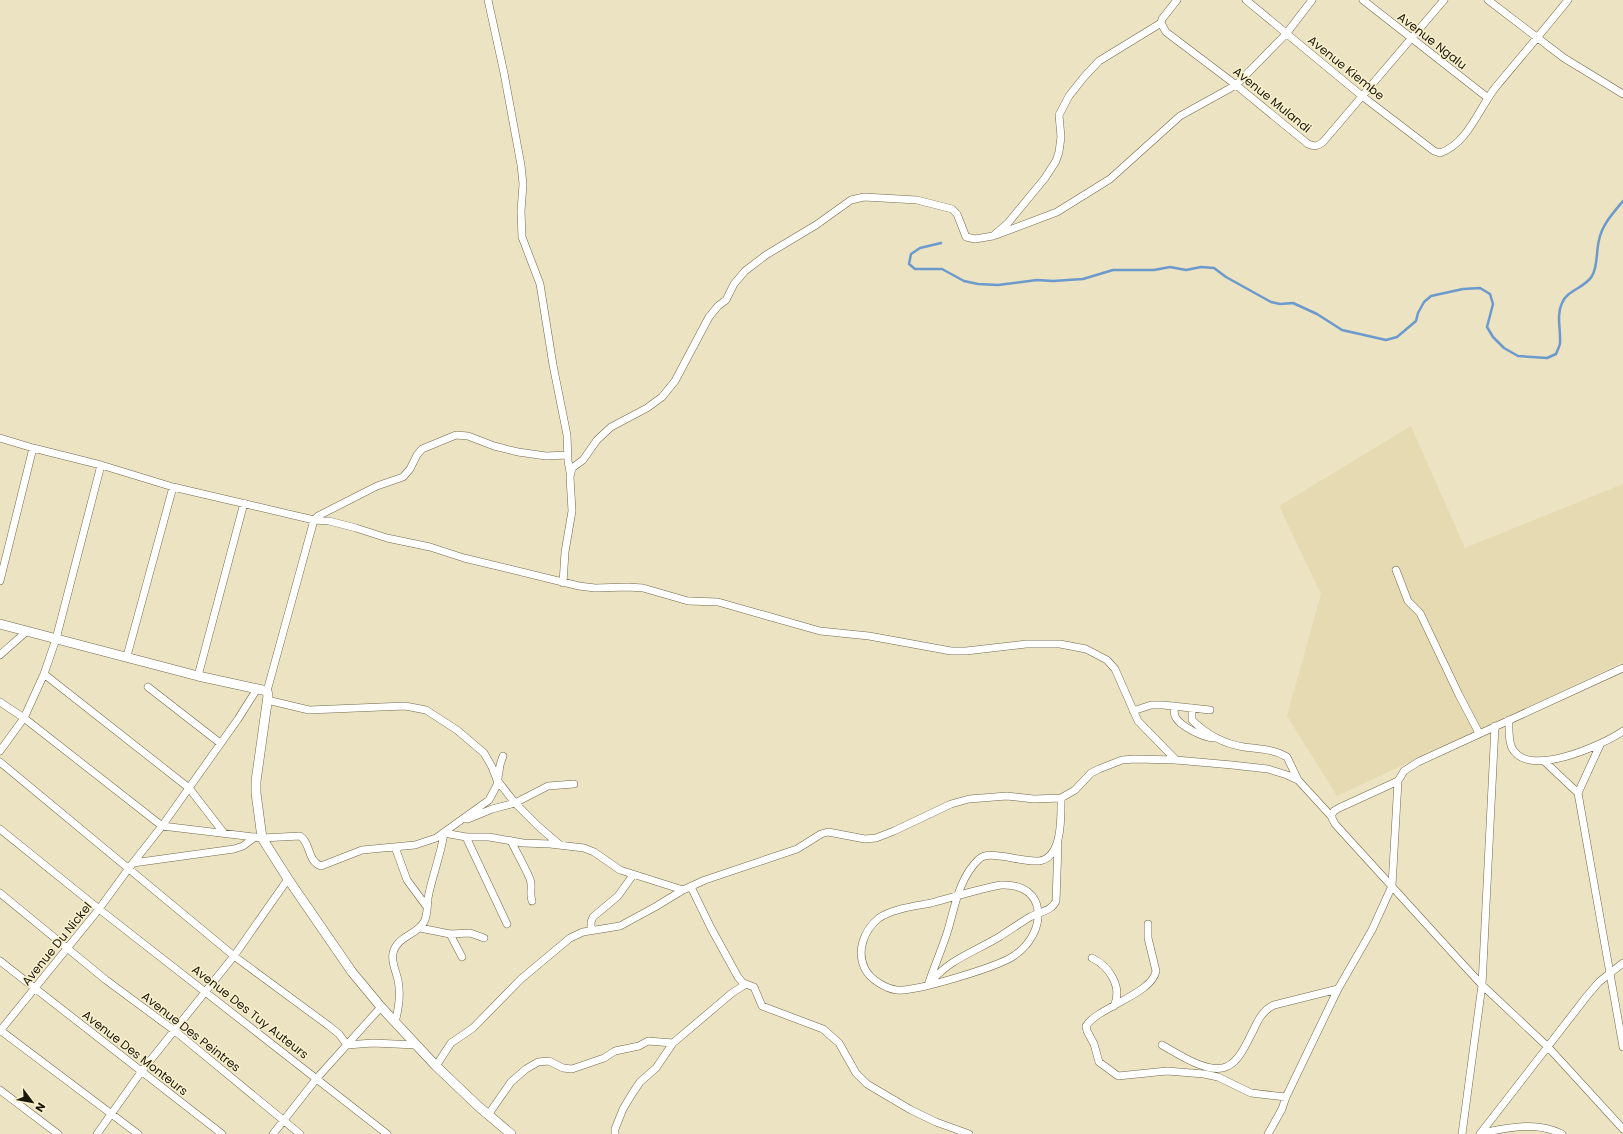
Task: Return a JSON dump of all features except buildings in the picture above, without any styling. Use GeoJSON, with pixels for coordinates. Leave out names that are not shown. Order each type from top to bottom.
{"type":"FeatureCollection","features":[{"type":"Feature","properties":{"kind":"street"},"geometry":{"type":"LineString","coordinates":[[488,0],[504,73],[521,165],[523,184],[521,211],[522,237],[540,284],[566,435],[572,511],[565,552],[563,583]]}},
{"type":"Feature","properties":{"kind":"street"},"geometry":{"type":"LineString","coordinates":[[993,236],[1008,222],[1045,178],[1056,161],[1060,152],[1061,137],[1059,115],[1069,96],[1099,61],[1161,24],[1162,19],[1177,0]]}},
{"type":"Feature","properties":{"kind":"street","name":"Avenue Kiembe"},"geometry":{"type":"LineString","coordinates":[[1246,0],[1362,96],[1434,151],[1440,153],[1447,151],[1463,137],[1488,98]]}},
{"type":"Feature","properties":{"kind":"street"},"geometry":{"type":"LineString","coordinates":[[570,472],[572,468],[582,460],[597,440],[611,427],[647,408],[662,397],[674,381],[709,317],[718,306],[726,300],[734,284],[745,271],[766,255],[829,217],[851,200],[864,197],[918,200],[955,210],[966,237],[974,239],[993,236],[1057,212],[1110,179],[1180,116],[1236,85],[1286,34],[1312,0]]}},
{"type":"Feature","properties":{"kind":"street","name":"Avenue Ngalu"},"geometry":{"type":"LineString","coordinates":[[1363,0],[1488,98]]}},
{"type":"Feature","properties":{"kind":"street","name":"Avenue Mulandi"},"geometry":{"type":"LineString","coordinates":[[1161,24],[1170,35],[1236,85],[1308,144],[1319,146],[1444,0]]}},
{"type":"Feature","properties":{"kind":"street"},"geometry":{"type":"LineString","coordinates":[[1488,0],[1564,58],[1623,94]]}},
{"type":"Feature","properties":{"kind":"street"},"geometry":{"type":"LineString","coordinates":[[1488,98],[1568,0]]}},
{"type":"Feature","properties":{"kind":"street"},"geometry":{"type":"LineString","coordinates":[[511,1134],[436,1066],[394,1022],[352,972],[259,837],[256,793],[267,696],[314,520],[331,508],[377,486],[403,477],[410,469],[417,455],[422,449],[456,435],[468,436],[494,446],[518,452],[546,456],[567,455]]}},
{"type":"Feature","properties":{"kind":"street"},"geometry":{"type":"LineString","coordinates":[[0,438],[101,465],[173,488],[356,528],[399,541],[563,583],[595,588],[628,586],[643,588],[688,601],[718,602],[820,631],[869,636],[951,651],[966,651],[1026,644],[1060,644],[1074,646],[1096,653],[1107,660],[1115,668],[1138,721],[1176,760]]}},
{"type":"Feature","properties":{"kind":"street"},"geometry":{"type":"LineString","coordinates":[[0,581],[33,448]]}},
{"type":"Feature","properties":{"kind":"street"},"geometry":{"type":"LineString","coordinates":[[0,751],[24,718],[44,674],[56,640],[101,465]]}},
{"type":"Feature","properties":{"kind":"street"},"geometry":{"type":"LineString","coordinates":[[127,656],[173,488]]}},
{"type":"Feature","properties":{"kind":"street"},"geometry":{"type":"LineString","coordinates":[[198,676],[244,503]]}},
{"type":"Feature","properties":{"kind":"street"},"geometry":{"type":"LineString","coordinates":[[1396,570],[1410,605],[1420,614],[1479,733]]}},
{"type":"Feature","properties":{"kind":"street"},"geometry":{"type":"LineString","coordinates":[[0,624],[56,640],[127,656],[198,676],[257,689],[267,696],[309,710],[405,706],[426,710],[457,730],[484,753],[497,780],[515,803],[560,845]]}},
{"type":"Feature","properties":{"kind":"street"},"geometry":{"type":"LineString","coordinates":[[0,655],[27,631]]}},
{"type":"Feature","properties":{"kind":"street"},"geometry":{"type":"LineString","coordinates":[[1268,1134],[1282,1109],[1286,1097],[1338,989],[1372,930],[1392,886],[1398,781],[1404,771],[1418,762],[1479,733],[1623,668]]}},
{"type":"Feature","properties":{"kind":"street"},"geometry":{"type":"LineString","coordinates":[[44,674],[189,788],[223,832]]}},
{"type":"Feature","properties":{"kind":"street"},"geometry":{"type":"LineString","coordinates":[[148,688],[220,743]]}},
{"type":"Feature","properties":{"kind":"street","name":"Avenue Du Nickel"},"geometry":{"type":"LineString","coordinates":[[0,1030],[99,910],[131,865],[162,826],[257,689]]}},
{"type":"Feature","properties":{"kind":"street"},"geometry":{"type":"LineString","coordinates":[[0,702],[24,718],[162,826],[259,837],[300,836],[304,840],[315,863],[321,866],[362,850],[405,847],[426,842],[444,833],[489,800],[497,786],[503,756]]}},
{"type":"Feature","properties":{"kind":"street"},"geometry":{"type":"LineString","coordinates":[[1133,711],[1151,705],[1210,710]]}},
{"type":"Feature","properties":{"kind":"street"},"geometry":{"type":"LineString","coordinates":[[1174,706],[1174,715],[1178,720],[1204,737],[1216,738]]}},
{"type":"Feature","properties":{"kind":"street"},"geometry":{"type":"LineString","coordinates":[[1192,708],[1192,720],[1216,738],[1236,746],[1268,750],[1283,754],[1290,761],[1298,780],[1331,816],[1335,824],[1482,984],[1548,1047],[1623,1129]]}},
{"type":"Feature","properties":{"kind":"street"},"geometry":{"type":"LineString","coordinates":[[1509,720],[1509,735],[1512,748],[1521,757],[1544,761],[1582,752],[1600,745],[1623,731]]}},
{"type":"Feature","properties":{"kind":"street"},"geometry":{"type":"LineString","coordinates":[[1462,1134],[1482,984],[1495,726]]}},
{"type":"Feature","properties":{"kind":"street"},"geometry":{"type":"LineString","coordinates":[[1600,745],[1578,793],[1623,1047]]}},
{"type":"Feature","properties":{"kind":"street"},"geometry":{"type":"LineString","coordinates":[[436,1066],[451,1043],[474,1028],[533,968],[570,938],[591,930],[620,926],[683,890],[705,880],[797,849],[821,834],[828,832],[865,839],[876,838],[951,804],[969,799],[1008,796],[1034,799],[1062,798],[1075,790],[1092,773],[1122,760],[1135,758],[1176,760],[1268,769],[1298,780]]}},
{"type":"Feature","properties":{"kind":"street"},"geometry":{"type":"LineString","coordinates":[[1544,761],[1578,793]]}},
{"type":"Feature","properties":{"kind":"street"},"geometry":{"type":"LineString","coordinates":[[0,762],[131,865],[234,956],[339,1034],[347,1045]]}},
{"type":"Feature","properties":{"kind":"street"},"geometry":{"type":"LineString","coordinates":[[1331,816],[1334,811],[1339,808],[1398,781]]}},
{"type":"Feature","properties":{"kind":"street"},"geometry":{"type":"LineString","coordinates":[[459,822],[492,809],[515,803],[548,786],[574,784]]}},
{"type":"Feature","properties":{"kind":"street"},"geometry":{"type":"LineString","coordinates":[[928,985],[938,974],[960,958],[999,937],[1038,912],[1048,909],[1056,901],[1058,839],[1062,798]]}},
{"type":"Feature","properties":{"kind":"street","name":"Avenue Des Tuy Auteurs"},"geometry":{"type":"LineString","coordinates":[[0,829],[99,910],[317,1078],[387,1134]]}},
{"type":"Feature","properties":{"kind":"street"},"geometry":{"type":"LineString","coordinates":[[444,833],[466,838],[489,837],[511,841],[584,848],[594,852],[620,870],[683,890]]}},
{"type":"Feature","properties":{"kind":"street"},"geometry":{"type":"LineString","coordinates":[[394,1022],[398,1009],[400,990],[393,962],[393,954],[399,941],[420,928],[425,920],[428,900],[444,833]]}},
{"type":"Feature","properties":{"kind":"street"},"geometry":{"type":"LineString","coordinates":[[131,865],[234,849],[259,837]]}},
{"type":"Feature","properties":{"kind":"street"},"geometry":{"type":"LineString","coordinates":[[466,838],[507,924]]}},
{"type":"Feature","properties":{"kind":"street"},"geometry":{"type":"LineString","coordinates":[[928,985],[946,935],[956,897],[969,870],[981,857],[993,855],[1037,861],[1044,860],[1051,856],[1058,839]]}},
{"type":"Feature","properties":{"kind":"street"},"geometry":{"type":"LineString","coordinates":[[511,841],[530,879],[532,887],[530,895],[532,901]]}},
{"type":"Feature","properties":{"kind":"street"},"geometry":{"type":"LineString","coordinates":[[394,847],[407,880],[428,907]]}},
{"type":"Feature","properties":{"kind":"street"},"geometry":{"type":"LineString","coordinates":[[591,930],[591,922],[593,917],[618,896],[633,875]]}},
{"type":"Feature","properties":{"kind":"street"},"geometry":{"type":"LineString","coordinates":[[97,1134],[141,1072],[234,956],[288,879]]}},
{"type":"Feature","properties":{"kind":"street"},"geometry":{"type":"LineString","coordinates":[[1009,885],[1017,886],[1029,893],[1037,907],[1038,912],[1038,926],[1034,934],[1016,955],[996,965],[928,985],[897,990],[880,984],[866,970],[862,953],[863,938],[872,925],[887,914],[991,887],[1009,885]]}},
{"type":"Feature","properties":{"kind":"street"},"geometry":{"type":"LineString","coordinates":[[691,887],[711,928],[740,980],[754,987],[758,1001],[762,1006],[766,1009],[805,1022],[828,1032],[839,1043],[856,1073],[861,1079],[876,1090],[936,1122],[969,1134]]}},
{"type":"Feature","properties":{"kind":"street","name":"Avenue Des Peintres"},"geometry":{"type":"LineString","coordinates":[[0,893],[68,949],[175,1031],[300,1134]]}},
{"type":"Feature","properties":{"kind":"street"},"geometry":{"type":"LineString","coordinates":[[1148,924],[1148,938],[1156,967],[1156,974],[1149,983],[1125,1000],[1093,1019],[1087,1025],[1086,1029],[1094,1044],[1099,1062],[1112,1073],[1123,1076],[1167,1071],[1204,1074],[1218,1077],[1251,1093],[1286,1097]]}},
{"type":"Feature","properties":{"kind":"street"},"geometry":{"type":"LineString","coordinates":[[420,928],[450,934],[466,932],[484,938]]}},
{"type":"Feature","properties":{"kind":"street"},"geometry":{"type":"LineString","coordinates":[[450,934],[462,957]]}},
{"type":"Feature","properties":{"kind":"street"},"geometry":{"type":"LineString","coordinates":[[1092,958],[1103,964],[1114,980],[1117,991],[1117,999],[1114,1006]]}},
{"type":"Feature","properties":{"kind":"street","name":"Avenue Des Monteurs"},"geometry":{"type":"LineString","coordinates":[[0,961],[222,1134]]}},
{"type":"Feature","properties":{"kind":"street"},"geometry":{"type":"LineString","coordinates":[[1481,1134],[1587,996],[1610,972],[1623,963]]}},
{"type":"Feature","properties":{"kind":"street"},"geometry":{"type":"LineString","coordinates":[[615,1134],[615,1129],[623,1110],[632,1094],[640,1082],[656,1068],[673,1043],[732,993],[746,984]]}},
{"type":"Feature","properties":{"kind":"street"},"geometry":{"type":"LineString","coordinates":[[1162,1045],[1195,1063],[1206,1067],[1227,1067],[1234,1062],[1247,1043],[1262,1014],[1268,1008],[1274,1005],[1338,989]]}},
{"type":"Feature","properties":{"kind":"street"},"geometry":{"type":"LineString","coordinates":[[273,1134],[317,1078],[381,1007]]}},
{"type":"Feature","properties":{"kind":"street"},"geometry":{"type":"LineString","coordinates":[[0,1030],[138,1134]]}},
{"type":"Feature","properties":{"kind":"street"},"geometry":{"type":"LineString","coordinates":[[488,1114],[511,1082],[526,1069],[538,1062],[549,1061],[563,1068],[572,1069],[604,1058],[615,1052],[639,1046],[648,1041],[673,1043]]}},
{"type":"Feature","properties":{"kind":"street"},"geometry":{"type":"LineString","coordinates":[[347,1045],[373,1043],[416,1045]]}},
{"type":"Feature","properties":{"kind":"street"},"geometry":{"type":"LineString","coordinates":[[0,1090],[58,1134]]}},
{"type":"Feature","properties":{"kind":"street"},"geometry":{"type":"LineString","coordinates":[[1481,1134],[1512,1128],[1539,1126],[1549,1128],[1562,1134]]}},
{"type":"Feature","properties":{"kind":"shaded area"},"geometry":{"type":"Polygon","coordinates":[[[1411,426],[1465,548],[1623,484],[1623,662],[1337,796],[1287,716],[1321,594],[1279,506],[1411,426]]]}},
{"type":"Feature","properties":{"kind":"waterway"},"geometry":{"type":"LineString","coordinates":[[941,243],[920,248],[911,254],[909,264],[915,269],[942,269],[964,281],[978,284],[998,285],[1037,280],[1053,281],[1083,279],[1113,270],[1154,270],[1170,267],[1186,270],[1201,267],[1214,268],[1226,277],[1271,302],[1280,304],[1293,303],[1317,314],[1342,330],[1386,340],[1397,337],[1416,321],[1418,313],[1424,302],[1431,296],[1463,289],[1480,288],[1490,294],[1493,304],[1487,327],[1493,337],[1504,348],[1518,356],[1547,358],[1556,354],[1560,346],[1559,313],[1562,303],[1568,295],[1589,280],[1592,276],[1596,263],[1600,235],[1608,219],[1623,201]]}}]}
